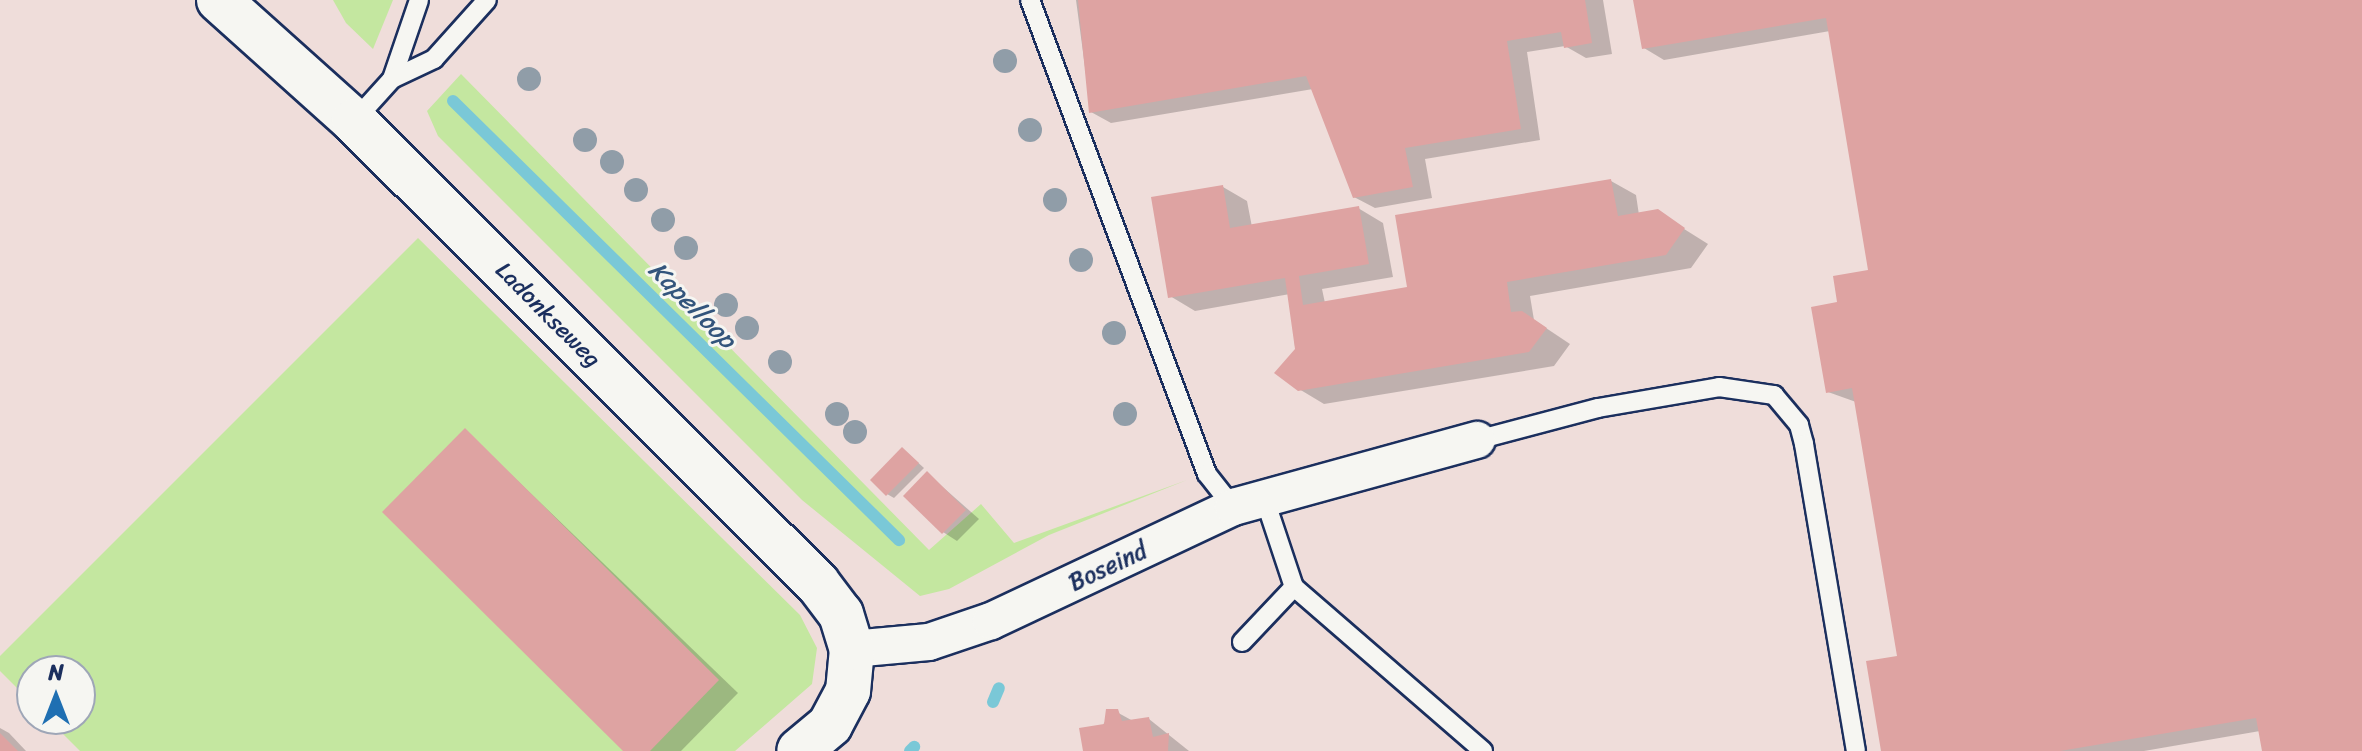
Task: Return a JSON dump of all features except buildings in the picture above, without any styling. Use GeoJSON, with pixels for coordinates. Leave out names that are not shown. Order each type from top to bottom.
{"type":"FeatureCollection","features":[{"type":"Feature","properties":{"kind":"street","name":"Ladonkseweg"},"geometry":{"type":"LineString","coordinates":[[219,0],[354,121],[818,584],[841,614],[852,649]]}},
{"type":"Feature","properties":{"kind":"street","name":"Boseind"},"geometry":{"type":"LineString","coordinates":[[852,649],[929,642],[991,621],[1248,502],[1477,440]]}},
{"type":"Feature","properties":{"kind":"street"},"geometry":{"type":"LineString","coordinates":[[799,751],[830,725],[848,691],[852,649]]}},
{"type":"Feature","properties":{"kind":"lane"},"geometry":{"type":"LineString","coordinates":[[392,79],[419,0]]}},
{"type":"Feature","properties":{"kind":"lane"},"geometry":{"type":"LineString","coordinates":[[354,121],[392,79],[434,59],[487,0]]}},
{"type":"Feature","properties":{"kind":"lane"},"geometry":{"type":"LineString","coordinates":[[1030,0],[1207,474],[1248,502],[1294,587],[1483,751]]}},
{"type":"Feature","properties":{"kind":"lane"},"geometry":{"type":"LineString","coordinates":[[1477,440],[1598,408],[1719,387],[1774,395],[1799,425],[1804,444],[1856,751]]}},
{"type":"Feature","properties":{"kind":"lane"},"geometry":{"type":"LineString","coordinates":[[1242,642],[1294,587]]}},
{"type":"Feature","properties":{"kind":"shaded area"},"geometry":{"type":"Polygon","coordinates":[[[0,0],[2362,0],[2362,751],[0,751],[0,0]]]}},
{"type":"Feature","properties":{"kind":"green space"},"geometry":{"type":"Polygon","coordinates":[[[333,0],[393,0],[373,49],[346,23],[333,0]]]}},
{"type":"Feature","properties":{"kind":"green space"},"geometry":{"type":"Polygon","coordinates":[[[461,74],[929,550],[981,504],[1014,543],[1187,480],[1049,535],[949,589],[920,596],[802,500],[438,136],[427,111],[461,74]]]}},
{"type":"Feature","properties":{"kind":"green space"},"geometry":{"type":"Polygon","coordinates":[[[418,238],[800,615],[817,648],[812,684],[735,751],[80,751],[64,735],[96,735],[96,655],[16,655],[16,687],[0,671],[0,656],[418,238]]]}},
{"type":"Feature","properties":{"kind":"waterway","name":"Kapelloop"},"geometry":{"type":"LineString","coordinates":[[453,101],[899,540]]}},
{"type":"Feature","properties":{"kind":"waterway","name":"Kapelloop"},"geometry":{"type":"LineString","coordinates":[[993,702],[999,688]]}},
{"type":"Feature","properties":{"kind":"waterway","name":"Kapelloop"},"geometry":{"type":"LineString","coordinates":[[910,751],[914,747]]}}]}
